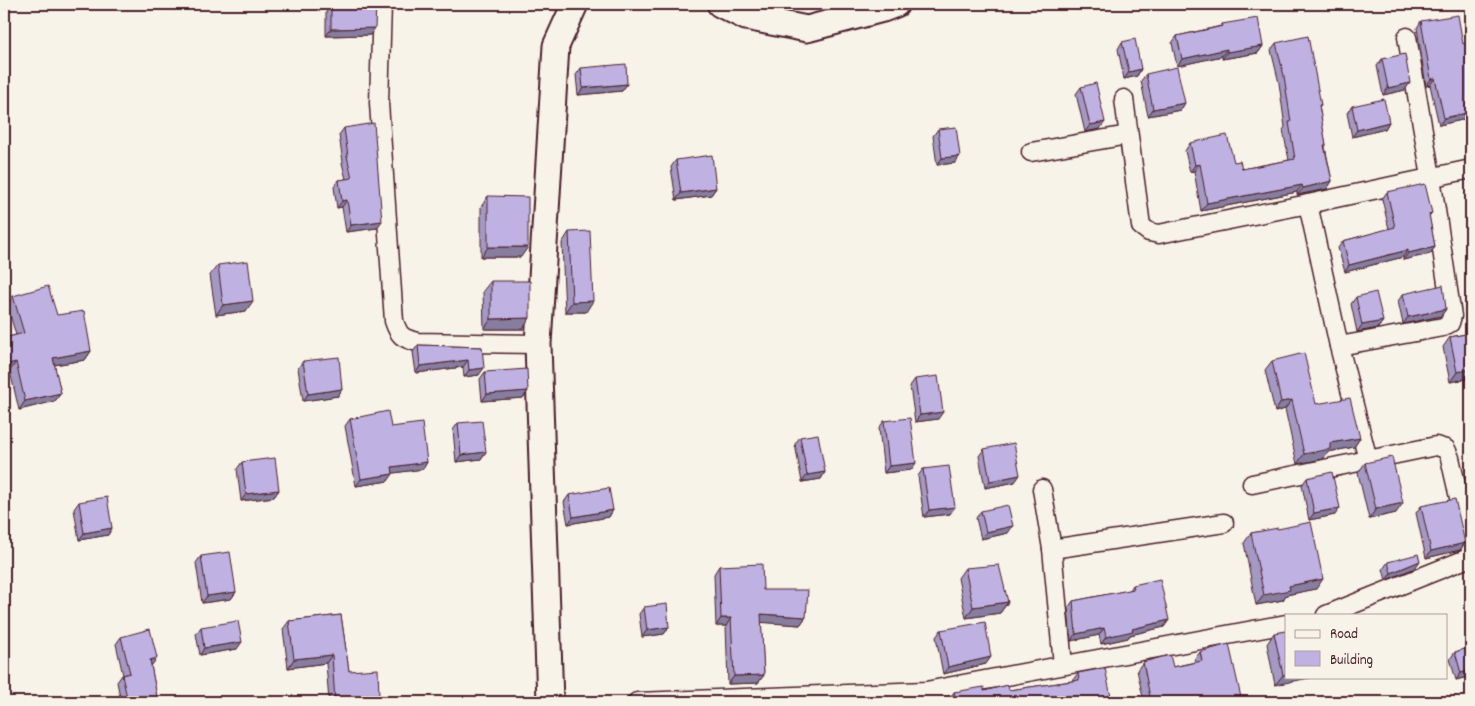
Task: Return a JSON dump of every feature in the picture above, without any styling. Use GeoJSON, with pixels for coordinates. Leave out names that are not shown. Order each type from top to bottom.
{"type":"FeatureCollection","features":[{"type":"Feature","properties":{"kind":"main road"},"geometry":{"type":"LineString","coordinates":[[550,702],[538,344],[556,46],[575,4]]}},
{"type":"Feature","properties":{"kind":"main road"},"geometry":{"type":"LineString","coordinates":[[720,4],[746,17],[807,30],[896,4]]}},
{"type":"Feature","properties":{"kind":"street"},"geometry":{"type":"LineString","coordinates":[[382,4],[378,104],[394,321],[398,333],[406,339],[417,342],[538,344]]}},
{"type":"Feature","properties":{"kind":"street"},"geometry":{"type":"LineString","coordinates":[[1339,346],[1443,327],[1450,323],[1452,316],[1407,37]]}},
{"type":"Feature","properties":{"kind":"street"},"geometry":{"type":"LineString","coordinates":[[1124,99],[1141,226],[1149,232],[1159,234],[1471,169]]}},
{"type":"Feature","properties":{"kind":"street"},"geometry":{"type":"LineString","coordinates":[[1032,152],[1128,134]]}},
{"type":"Feature","properties":{"kind":"street"},"geometry":{"type":"LineString","coordinates":[[1308,204],[1339,346],[1368,460]]}},
{"type":"Feature","properties":{"kind":"street"},"geometry":{"type":"LineString","coordinates":[[1252,484],[1436,446],[1446,449],[1450,458],[1471,550]]}},
{"type":"Feature","properties":{"kind":"street"},"geometry":{"type":"LineString","coordinates":[[1042,489],[1052,549],[1063,665]]}},
{"type":"Feature","properties":{"kind":"street"},"geometry":{"type":"LineString","coordinates":[[1052,549],[1224,523]]}},
{"type":"Feature","properties":{"kind":"street"},"geometry":{"type":"LineString","coordinates":[[1328,614],[1471,557]]}},
{"type":"Feature","properties":{"kind":"street"},"geometry":{"type":"LineString","coordinates":[[636,702],[927,696],[1063,665],[1285,624]]}},
{"type":"Feature","properties":{"kind":"building"},"geometry":{"type":"Polygon","coordinates":[[[376,4],[375,28],[331,29],[331,5],[376,4]]]}},
{"type":"Feature","properties":{"kind":"building"},"geometry":{"type":"Polygon","coordinates":[[[1458,15],[1463,44],[1466,43],[1471,68],[1471,112],[1444,118],[1435,78],[1431,79],[1421,21],[1458,15]]]}},
{"type":"Feature","properties":{"kind":"building"},"geometry":{"type":"Polygon","coordinates":[[[1258,18],[1263,46],[1227,52],[1227,49],[1182,59],[1177,36],[1223,26],[1222,24],[1258,18]]]}},
{"type":"Feature","properties":{"kind":"building"},"geometry":{"type":"Polygon","coordinates":[[[1308,36],[1321,105],[1319,105],[1326,145],[1324,145],[1332,181],[1303,188],[1302,185],[1207,203],[1200,164],[1195,165],[1190,143],[1227,135],[1234,162],[1240,161],[1242,169],[1295,159],[1284,76],[1276,43],[1308,36]]]}},
{"type":"Feature","properties":{"kind":"building"},"geometry":{"type":"Polygon","coordinates":[[[1135,39],[1141,69],[1129,72],[1122,42],[1135,39]]]}},
{"type":"Feature","properties":{"kind":"building"},"geometry":{"type":"Polygon","coordinates":[[[1405,54],[1410,83],[1388,88],[1382,59],[1405,54]]]}},
{"type":"Feature","properties":{"kind":"building"},"geometry":{"type":"Polygon","coordinates":[[[626,64],[627,84],[583,88],[581,68],[626,64]]]}},
{"type":"Feature","properties":{"kind":"building"},"geometry":{"type":"Polygon","coordinates":[[[1177,67],[1185,103],[1153,109],[1146,74],[1177,67]]]}},
{"type":"Feature","properties":{"kind":"building"},"geometry":{"type":"Polygon","coordinates":[[[1096,83],[1105,122],[1090,125],[1081,87],[1096,83]]]}},
{"type":"Feature","properties":{"kind":"building"},"geometry":{"type":"Polygon","coordinates":[[[1384,99],[1389,122],[1357,130],[1352,106],[1384,99]]]}},
{"type":"Feature","properties":{"kind":"building"},"geometry":{"type":"Polygon","coordinates":[[[374,123],[382,221],[351,225],[347,200],[342,201],[339,180],[352,178],[344,128],[374,123]]]}},
{"type":"Feature","properties":{"kind":"building"},"geometry":{"type":"Polygon","coordinates":[[[956,127],[960,156],[942,158],[938,129],[956,127]]]}},
{"type":"Feature","properties":{"kind":"building"},"geometry":{"type":"Polygon","coordinates":[[[712,155],[716,188],[681,193],[676,160],[712,155]]]}},
{"type":"Feature","properties":{"kind":"building"},"geometry":{"type":"Polygon","coordinates":[[[1425,184],[1432,213],[1429,214],[1435,247],[1408,253],[1408,250],[1349,265],[1343,241],[1395,227],[1387,192],[1425,184]]]}},
{"type":"Feature","properties":{"kind":"building"},"geometry":{"type":"Polygon","coordinates":[[[488,196],[528,197],[528,247],[488,247],[488,196]]]}},
{"type":"Feature","properties":{"kind":"building"},"geometry":{"type":"Polygon","coordinates":[[[590,231],[593,301],[572,302],[569,232],[590,231]]]}},
{"type":"Feature","properties":{"kind":"building"},"geometry":{"type":"Polygon","coordinates":[[[248,261],[253,301],[223,305],[218,265],[248,261]]]}},
{"type":"Feature","properties":{"kind":"building"},"geometry":{"type":"Polygon","coordinates":[[[491,281],[530,281],[530,318],[491,319],[491,281]]]}},
{"type":"Feature","properties":{"kind":"building"},"geometry":{"type":"Polygon","coordinates":[[[1443,285],[1446,309],[1408,317],[1403,294],[1443,285]]]}},
{"type":"Feature","properties":{"kind":"building"},"geometry":{"type":"Polygon","coordinates":[[[48,286],[57,315],[84,311],[91,351],[53,358],[61,393],[25,401],[16,362],[4,365],[4,338],[24,333],[13,296],[48,286]]]}},
{"type":"Feature","properties":{"kind":"building"},"geometry":{"type":"Polygon","coordinates":[[[1376,292],[1383,321],[1362,325],[1356,297],[1376,292]]]}},
{"type":"Feature","properties":{"kind":"building"},"geometry":{"type":"Polygon","coordinates":[[[1471,333],[1471,369],[1457,372],[1450,337],[1471,333]]]}},
{"type":"Feature","properties":{"kind":"building"},"geometry":{"type":"Polygon","coordinates":[[[418,345],[482,347],[484,368],[469,370],[468,360],[420,366],[418,345]]]}},
{"type":"Feature","properties":{"kind":"building"},"geometry":{"type":"Polygon","coordinates":[[[1304,353],[1316,404],[1350,398],[1360,438],[1330,443],[1330,449],[1304,454],[1292,400],[1281,402],[1272,361],[1304,353]]]}},
{"type":"Feature","properties":{"kind":"building"},"geometry":{"type":"Polygon","coordinates":[[[339,357],[342,389],[308,394],[303,361],[339,357]]]}},
{"type":"Feature","properties":{"kind":"building"},"geometry":{"type":"Polygon","coordinates":[[[527,369],[528,391],[487,394],[485,372],[527,369]]]}},
{"type":"Feature","properties":{"kind":"building"},"geometry":{"type":"Polygon","coordinates":[[[938,376],[943,412],[920,415],[915,379],[938,376]]]}},
{"type":"Feature","properties":{"kind":"building"},"geometry":{"type":"Polygon","coordinates":[[[388,411],[391,427],[422,423],[427,462],[392,467],[393,474],[361,479],[350,419],[388,411]]]}},
{"type":"Feature","properties":{"kind":"building"},"geometry":{"type":"Polygon","coordinates":[[[910,418],[916,463],[889,466],[884,421],[910,418]]]}},
{"type":"Feature","properties":{"kind":"building"},"geometry":{"type":"Polygon","coordinates":[[[482,421],[486,452],[461,455],[458,423],[482,421]]]}},
{"type":"Feature","properties":{"kind":"building"},"geometry":{"type":"Polygon","coordinates":[[[818,434],[825,472],[807,475],[800,437],[818,434]]]}},
{"type":"Feature","properties":{"kind":"building"},"geometry":{"type":"Polygon","coordinates":[[[1014,443],[1020,475],[990,481],[984,449],[1014,443]]]}},
{"type":"Feature","properties":{"kind":"building"},"geometry":{"type":"Polygon","coordinates":[[[1392,457],[1403,503],[1376,509],[1365,463],[1392,457]]]}},
{"type":"Feature","properties":{"kind":"building"},"geometry":{"type":"Polygon","coordinates":[[[275,458],[279,490],[246,494],[242,462],[275,458]]]}},
{"type":"Feature","properties":{"kind":"building"},"geometry":{"type":"Polygon","coordinates":[[[949,466],[955,507],[929,510],[923,469],[949,466]]]}},
{"type":"Feature","properties":{"kind":"building"},"geometry":{"type":"Polygon","coordinates":[[[1332,472],[1340,508],[1314,513],[1307,478],[1332,472]]]}},
{"type":"Feature","properties":{"kind":"building"},"geometry":{"type":"Polygon","coordinates":[[[609,488],[613,510],[573,517],[569,495],[609,488]]]}},
{"type":"Feature","properties":{"kind":"building"},"geometry":{"type":"Polygon","coordinates":[[[107,497],[112,528],[84,533],[79,502],[107,497]]]}},
{"type":"Feature","properties":{"kind":"building"},"geometry":{"type":"Polygon","coordinates":[[[1455,499],[1465,543],[1431,551],[1421,506],[1455,499]]]}},
{"type":"Feature","properties":{"kind":"building"},"geometry":{"type":"Polygon","coordinates":[[[1008,505],[1013,526],[986,532],[981,511],[1008,505]]]}},
{"type":"Feature","properties":{"kind":"building"},"geometry":{"type":"Polygon","coordinates":[[[1311,522],[1323,579],[1289,586],[1290,590],[1264,595],[1251,533],[1311,522]]]}},
{"type":"Feature","properties":{"kind":"building"},"geometry":{"type":"Polygon","coordinates":[[[230,552],[236,592],[207,596],[201,556],[230,552]]]}},
{"type":"Feature","properties":{"kind":"building"},"geometry":{"type":"Polygon","coordinates":[[[1418,554],[1420,561],[1391,573],[1388,562],[1418,554]]]}},
{"type":"Feature","properties":{"kind":"building"},"geometry":{"type":"Polygon","coordinates":[[[762,564],[763,590],[808,590],[806,617],[761,614],[764,675],[734,676],[731,618],[721,618],[719,566],[762,564]]]}},
{"type":"Feature","properties":{"kind":"building"},"geometry":{"type":"Polygon","coordinates":[[[999,565],[1008,602],[973,607],[965,568],[999,565]]]}},
{"type":"Feature","properties":{"kind":"building"},"geometry":{"type":"Polygon","coordinates":[[[1160,579],[1169,620],[1106,637],[1104,628],[1076,634],[1073,601],[1134,589],[1133,585],[1160,579]]]}},
{"type":"Feature","properties":{"kind":"building"},"geometry":{"type":"Polygon","coordinates":[[[667,604],[669,627],[647,630],[644,607],[667,604]]]}},
{"type":"Feature","properties":{"kind":"building"},"geometry":{"type":"Polygon","coordinates":[[[341,615],[349,671],[378,669],[379,697],[335,702],[332,655],[294,659],[289,621],[341,615]]]}},
{"type":"Feature","properties":{"kind":"building"},"geometry":{"type":"Polygon","coordinates":[[[238,621],[242,642],[204,648],[201,627],[238,621]]]}},
{"type":"Feature","properties":{"kind":"building"},"geometry":{"type":"Polygon","coordinates":[[[985,622],[991,657],[948,667],[941,630],[985,622]]]}},
{"type":"Feature","properties":{"kind":"building"},"geometry":{"type":"Polygon","coordinates":[[[150,629],[157,658],[150,660],[158,702],[128,702],[122,675],[130,673],[121,637],[150,629]]]}},
{"type":"Feature","properties":{"kind":"building"},"geometry":{"type":"Polygon","coordinates":[[[1285,631],[1285,674],[1283,675],[1274,633],[1285,631]]]}},
{"type":"Feature","properties":{"kind":"building"},"geometry":{"type":"Polygon","coordinates":[[[1229,644],[1242,702],[1151,702],[1143,662],[1170,655],[1173,667],[1202,661],[1200,652],[1229,644]]]}},
{"type":"Feature","properties":{"kind":"building"},"geometry":{"type":"Polygon","coordinates":[[[1471,647],[1471,670],[1461,673],[1455,652],[1471,647]]]}},
{"type":"Feature","properties":{"kind":"building"},"geometry":{"type":"Polygon","coordinates":[[[1105,668],[1112,702],[956,702],[954,692],[984,687],[984,691],[1008,685],[1009,690],[1079,680],[1078,673],[1105,668]]]}}]}
